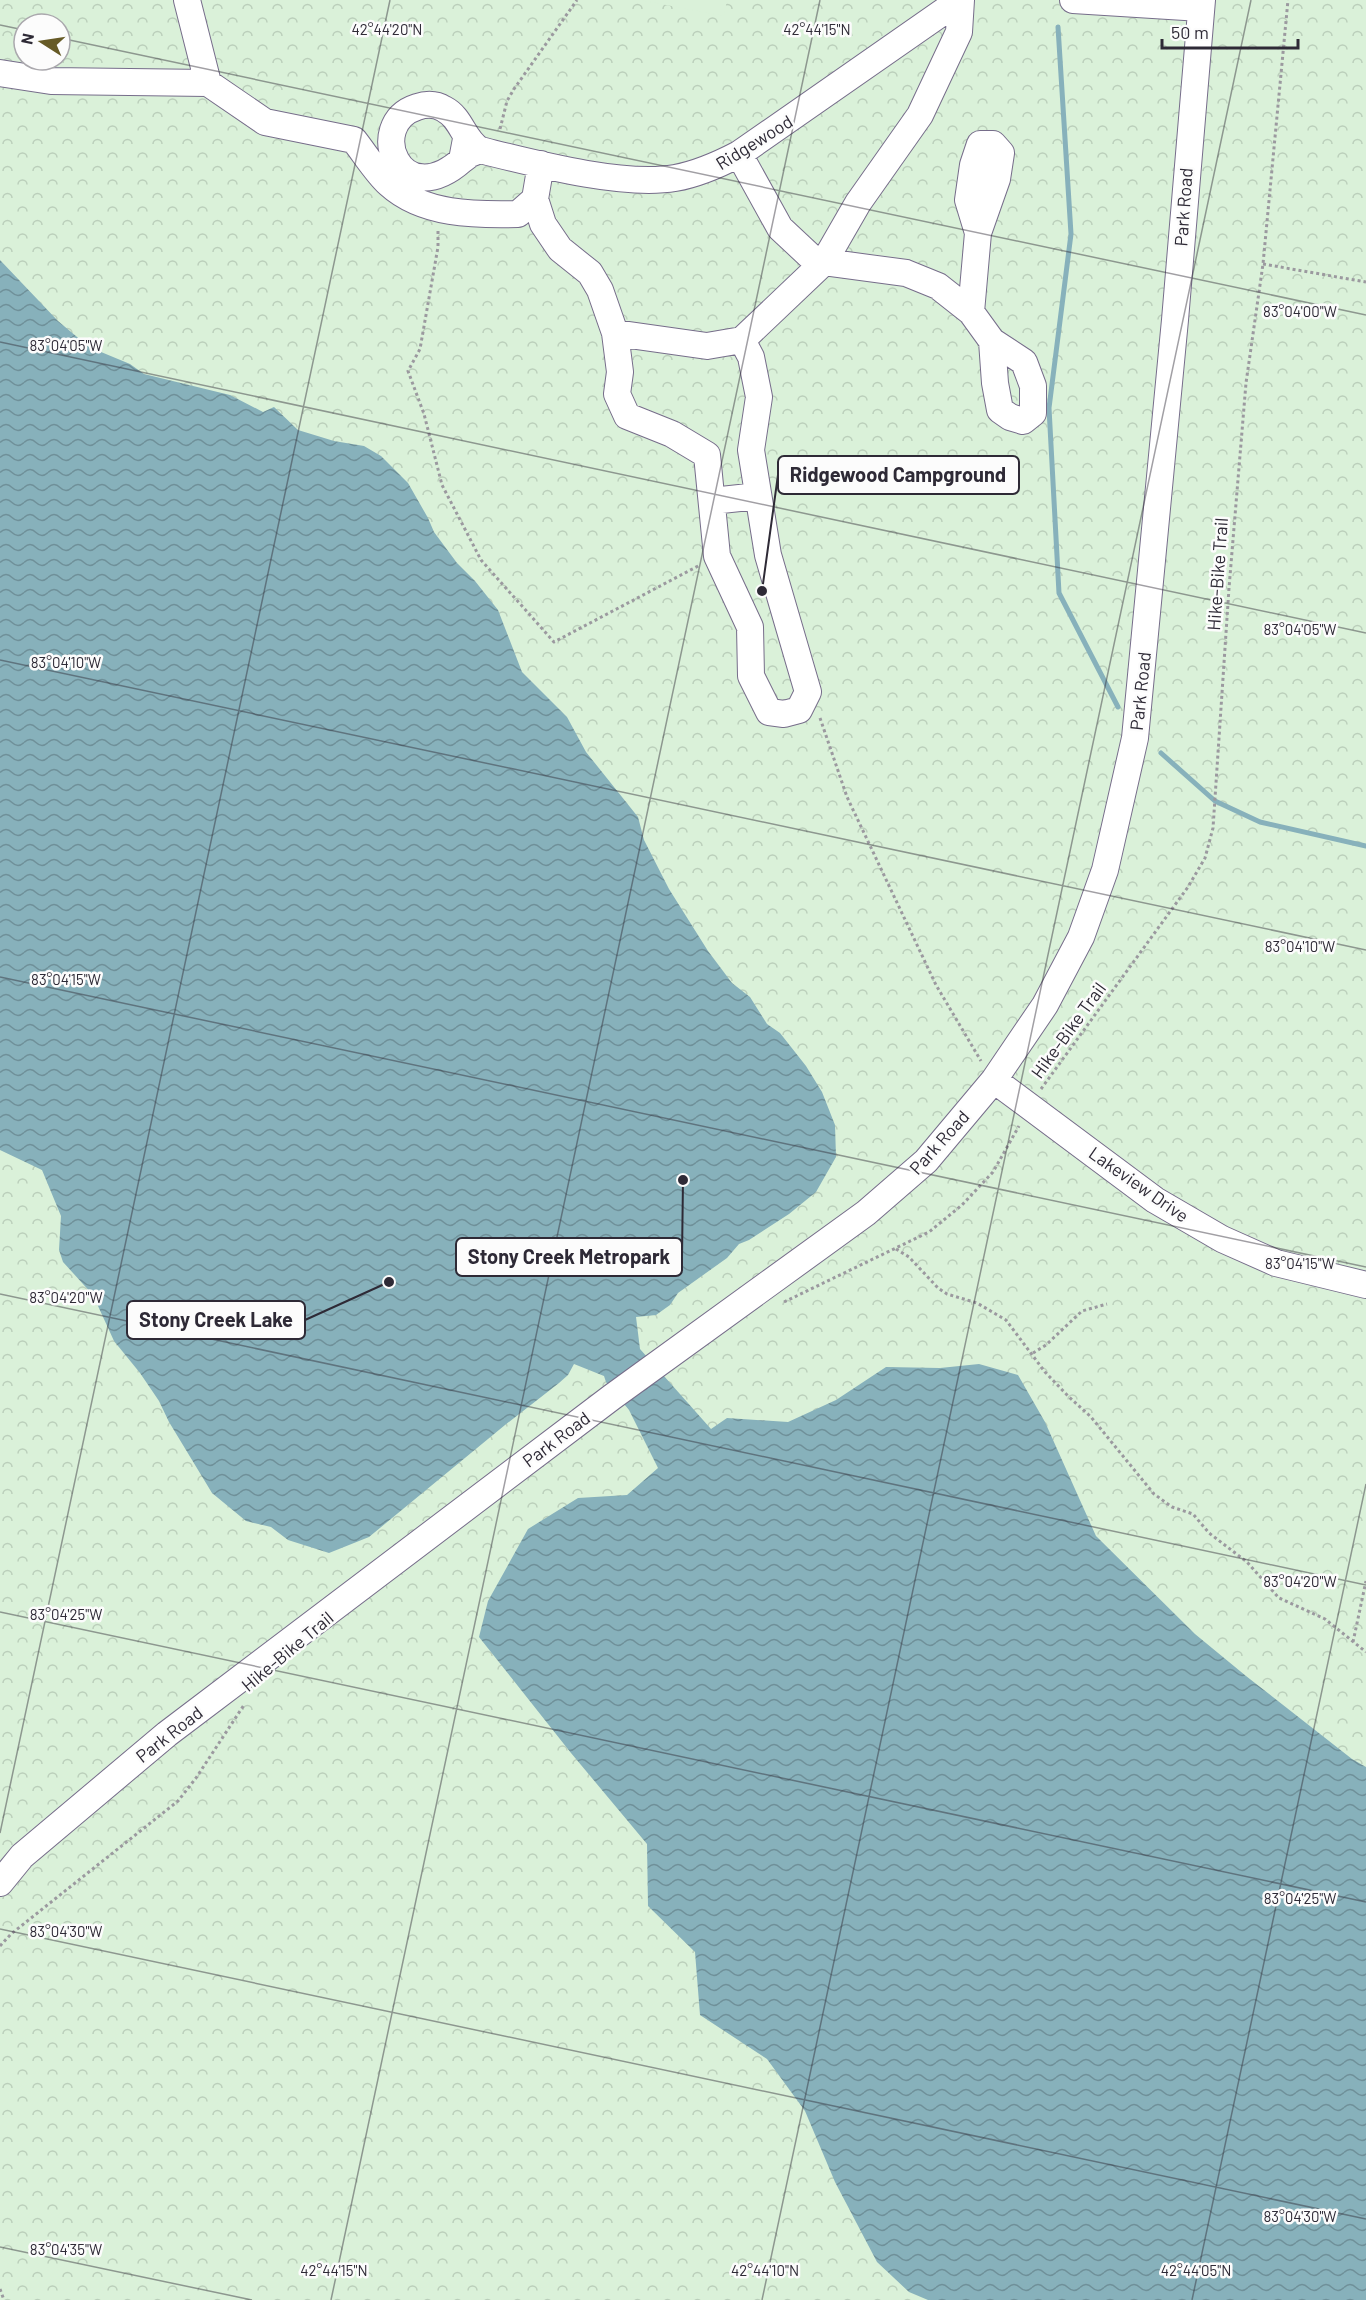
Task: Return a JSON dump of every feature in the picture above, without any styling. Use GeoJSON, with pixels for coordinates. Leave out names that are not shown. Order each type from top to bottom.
{"type":"FeatureCollection","features":[{"type":"Feature","properties":{"kind":"street"},"geometry":{"type":"LineString","coordinates":[[187,0],[208,83]]}},
{"type":"Feature","properties":{"kind":"street"},"geometry":{"type":"LineString","coordinates":[[615,333],[707,346],[742,340],[824,262],[858,203],[920,115],[959,32],[960,0]]}},
{"type":"Feature","properties":{"kind":"street","name":"Ridgewood"},"geometry":{"type":"LineString","coordinates":[[469,149],[636,180],[674,179],[708,170],[739,154],[960,0]]}},
{"type":"Feature","properties":{"kind":"street"},"geometry":{"type":"LineString","coordinates":[[1072,0],[1201,4]]}},
{"type":"Feature","properties":{"kind":"street","name":"Park Road"},"geometry":{"type":"LineString","coordinates":[[0,1883],[22,1856],[167,1734],[612,1396],[866,1213],[926,1161],[994,1080],[1045,1005],[1081,937],[1106,870],[1135,738],[1175,320],[1201,4]]}},
{"type":"Feature","properties":{"kind":"street"},"geometry":{"type":"LineString","coordinates":[[0,73],[51,81],[208,83],[265,122],[354,140],[389,184],[420,204],[473,215],[526,206]]}},
{"type":"Feature","properties":{"kind":"street"},"geometry":{"type":"LineString","coordinates":[[739,154],[780,228],[811,257],[824,262],[906,273],[938,285],[971,312],[992,341]]}},
{"type":"Feature","properties":{"kind":"street"},"geometry":{"type":"LineString","coordinates":[[526,206],[541,164]]}},
{"type":"Feature","properties":{"kind":"street"},"geometry":{"type":"LineString","coordinates":[[526,206],[543,224],[560,249],[590,273],[600,290],[615,333],[620,372],[617,394],[627,416],[672,434],[707,455],[717,556],[750,627],[751,676],[769,712],[784,714],[799,710],[808,692],[768,555],[751,450],[759,397],[751,357],[742,340]]}},
{"type":"Feature","properties":{"kind":"street"},"geometry":{"type":"LineString","coordinates":[[971,312],[978,233]]}},
{"type":"Feature","properties":{"kind":"street"},"geometry":{"type":"LineString","coordinates":[[712,501],[758,496]]}},
{"type":"Feature","properties":{"kind":"street","name":"Lakeview Drive"},"geometry":{"type":"LineString","coordinates":[[994,1080],[1155,1200],[1222,1239],[1276,1263],[1366,1285]]}},
{"type":"Feature","properties":{"kind":"path"},"geometry":{"type":"LineString","coordinates":[[500,129],[507,101],[513,89],[577,0]]}},
{"type":"Feature","properties":{"kind":"path","name":"Hike-Bike Trail"},"geometry":{"type":"LineString","coordinates":[[1035,1098],[1188,887],[1205,858],[1210,838],[1215,801],[1246,383],[1263,264],[1288,0]]}},
{"type":"Feature","properties":{"kind":"path"},"geometry":{"type":"LineString","coordinates":[[439,208],[438,247],[420,349],[408,371],[423,414],[442,485],[481,560],[554,642],[717,556]]}},
{"type":"Feature","properties":{"kind":"path"},"geometry":{"type":"LineString","coordinates":[[1263,264],[1366,282]]}},
{"type":"Feature","properties":{"kind":"path"},"geometry":{"type":"LineString","coordinates":[[808,692],[826,733],[847,797],[936,985],[994,1080]]}},
{"type":"Feature","properties":{"kind":"path"},"geometry":{"type":"LineString","coordinates":[[780,1303],[929,1232],[962,1205],[993,1172],[1022,1122]]}},
{"type":"Feature","properties":{"kind":"path"},"geometry":{"type":"LineString","coordinates":[[896,1249],[909,1257],[938,1288],[947,1294],[977,1303],[1006,1320],[1045,1371],[1091,1417],[1154,1494],[1172,1507],[1193,1514],[1209,1533],[1247,1562],[1279,1598],[1325,1619],[1366,1652]]}},
{"type":"Feature","properties":{"kind":"path"},"geometry":{"type":"LineString","coordinates":[[1033,1353],[1046,1345],[1082,1311],[1107,1304]]}},
{"type":"Feature","properties":{"kind":"path"},"geometry":{"type":"LineString","coordinates":[[1353,1642],[1366,1581]]}},
{"type":"Feature","properties":{"kind":"path","name":"Hike-Bike Trail"},"geometry":{"type":"LineString","coordinates":[[0,1946],[11,1934],[178,1801],[196,1778],[244,1704]]}},
{"type":"Feature","properties":{"kind":"path"},"geometry":{"type":"LineString","coordinates":[[0,2289],[4,2300]]}},
{"type":"Feature","properties":{"kind":"green space"},"geometry":{"type":"Polygon","coordinates":[[[0,0],[1366,0],[1366,2300],[0,2300],[0,0]]]}},
{"type":"Feature","properties":{"kind":"green space"},"geometry":{"type":"Polygon","coordinates":[[[640,0],[727,0],[724,16],[640,0]]]}},
{"type":"Feature","properties":{"kind":"water"},"geometry":{"type":"Polygon","coordinates":[[[0,260],[58,321],[89,347],[130,364],[144,374],[230,395],[263,412],[274,407],[298,430],[334,441],[364,446],[381,456],[408,483],[434,532],[457,563],[498,610],[522,672],[567,717],[586,752],[638,817],[644,840],[669,889],[708,951],[732,983],[750,997],[767,1024],[780,1033],[806,1066],[822,1092],[835,1125],[836,1157],[816,1192],[789,1214],[739,1244],[727,1258],[678,1293],[670,1305],[656,1315],[636,1317],[640,1349],[711,1429],[727,1418],[788,1422],[836,1400],[886,1367],[940,1368],[979,1364],[1018,1375],[1045,1422],[1096,1536],[1195,1634],[1352,1759],[1366,1767],[1366,2300],[928,2300],[909,2292],[877,2262],[835,2182],[805,2111],[767,2059],[700,2015],[695,1952],[648,1906],[647,1844],[479,1637],[488,1601],[528,1529],[578,1498],[627,1495],[658,1468],[629,1410],[606,1382],[604,1376],[574,1364],[568,1375],[559,1383],[369,1537],[329,1553],[288,1540],[271,1527],[246,1521],[212,1493],[169,1422],[159,1401],[114,1341],[93,1295],[63,1262],[59,1250],[61,1216],[42,1170],[0,1150],[0,260]]]}},
{"type":"Feature","properties":{"kind":"waterway"},"geometry":{"type":"LineString","coordinates":[[1058,27],[1071,234],[1049,408],[1059,593],[1118,707]]}},
{"type":"Feature","properties":{"kind":"waterway"},"geometry":{"type":"LineString","coordinates":[[1161,753],[1215,801],[1260,822],[1366,846]]}},
{"type":"Feature","properties":{"kind":"place","name":"Ridgewood Campground"},"geometry":{"type":"Point","coordinates":[762,591]}},
{"type":"Feature","properties":{"kind":"place","name":"Stony Creek Metropark"},"geometry":{"type":"Point","coordinates":[683,1180]}},
{"type":"Feature","properties":{"kind":"place","name":"Stony Creek Lake"},"geometry":{"type":"Point","coordinates":[389,1282]}}]}
